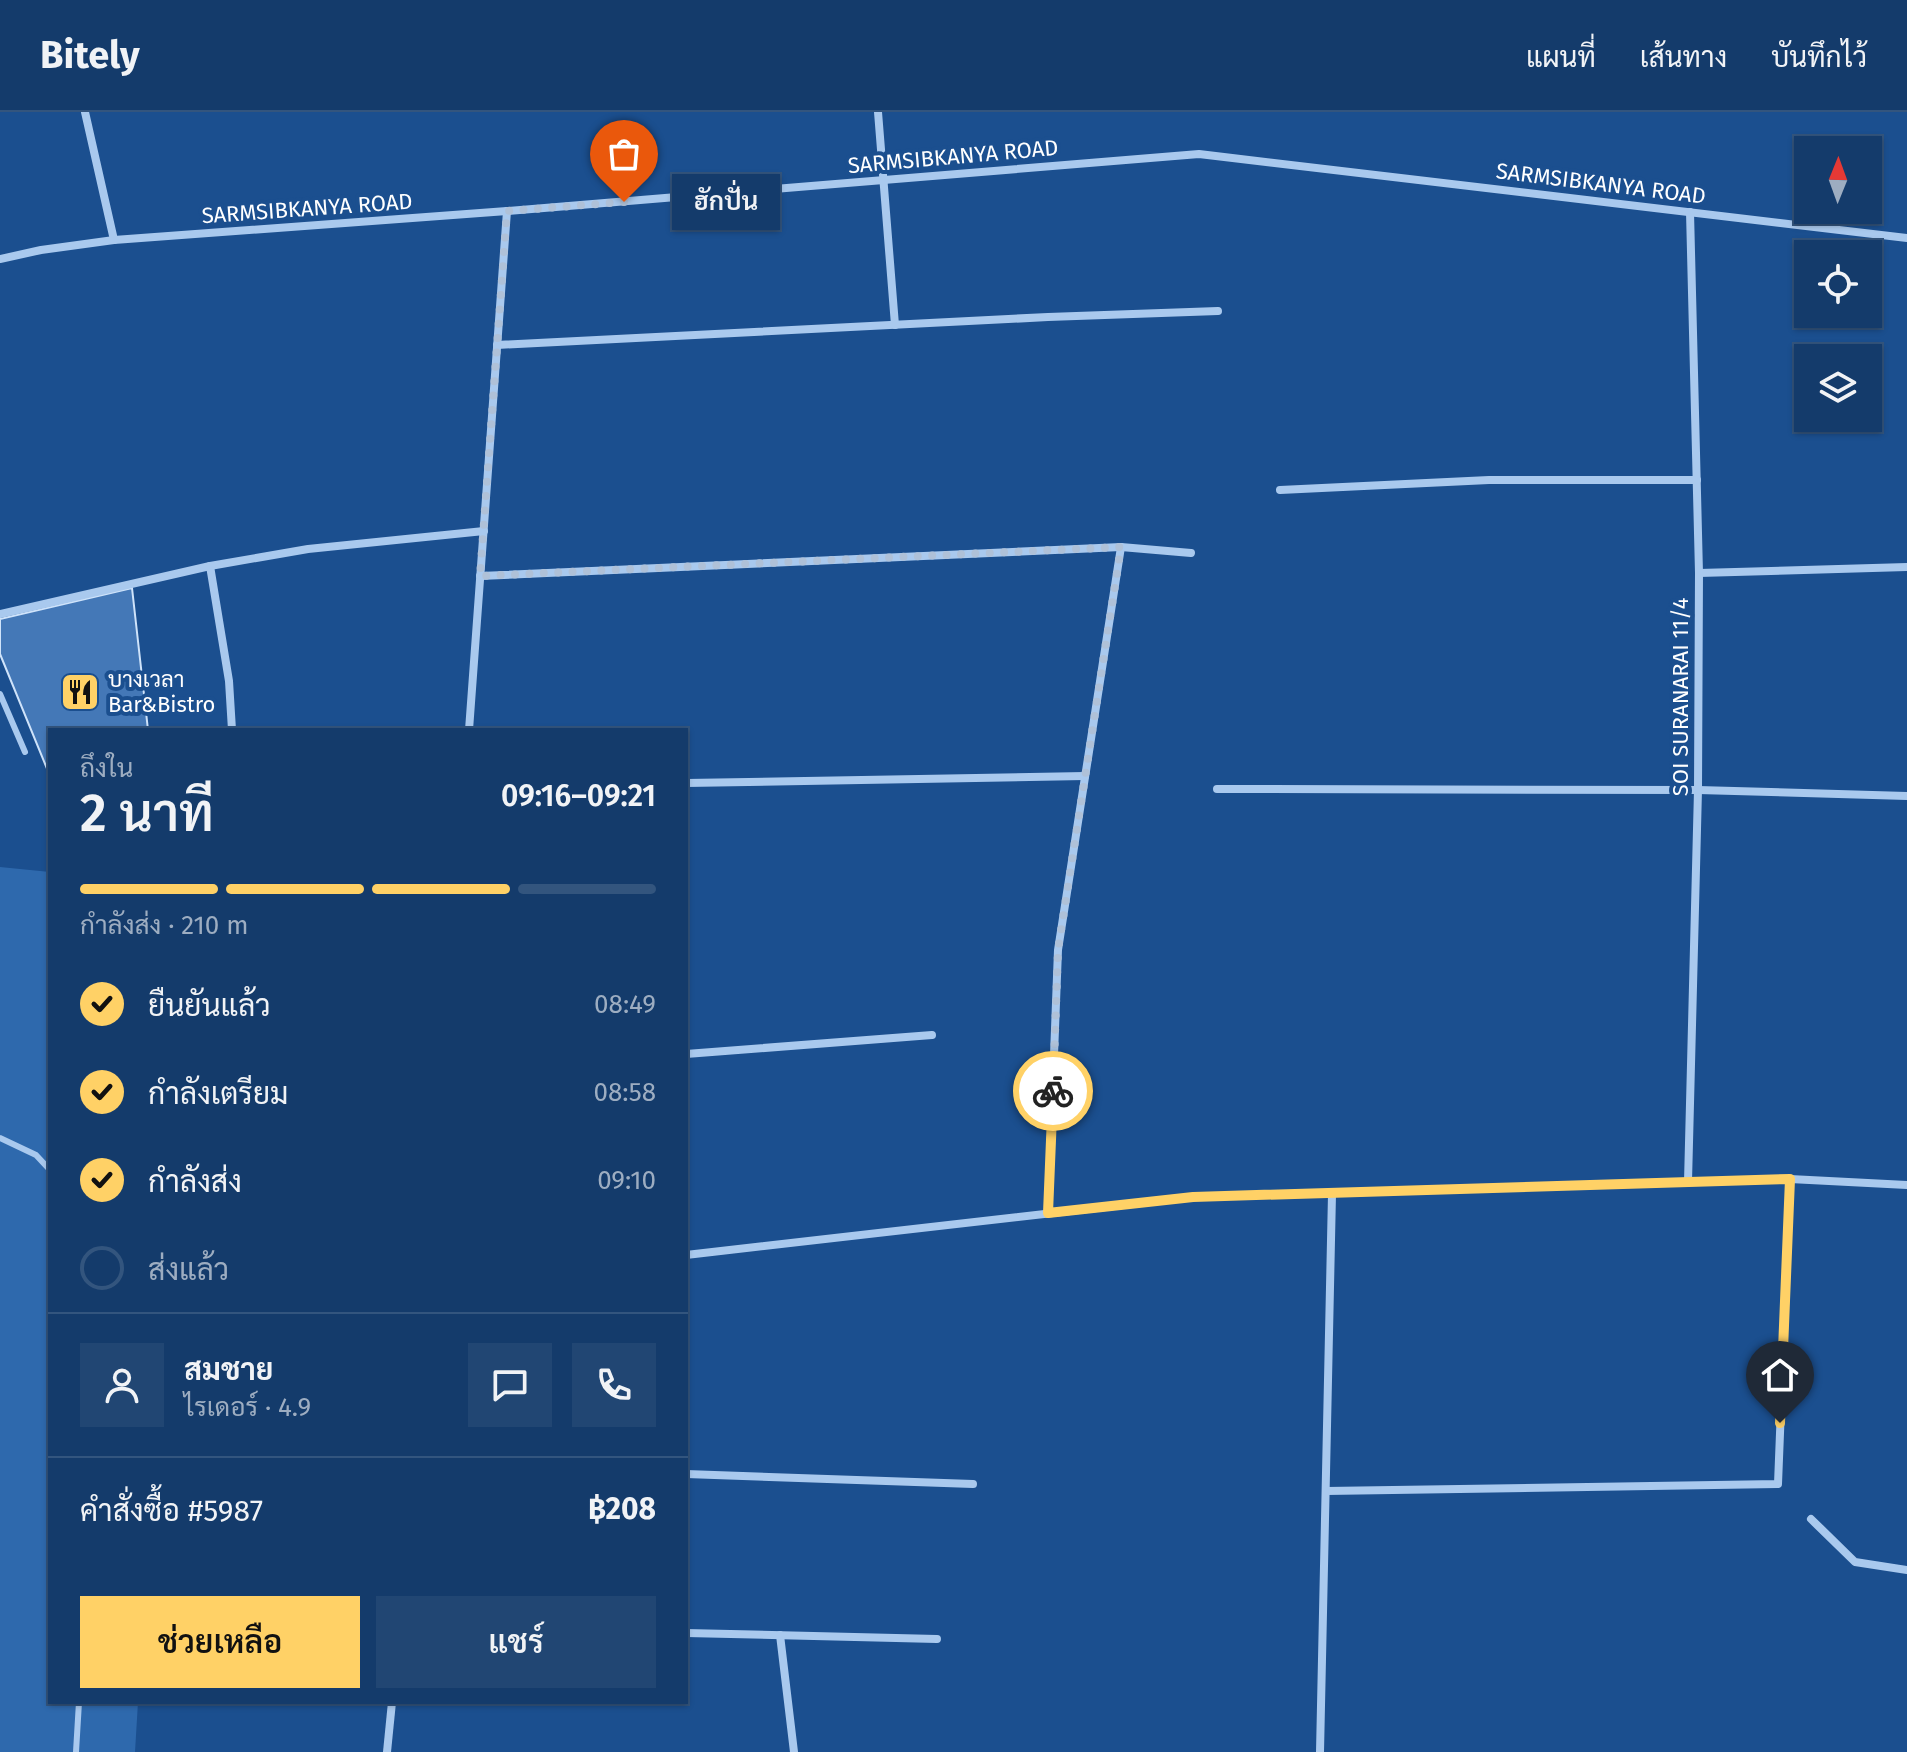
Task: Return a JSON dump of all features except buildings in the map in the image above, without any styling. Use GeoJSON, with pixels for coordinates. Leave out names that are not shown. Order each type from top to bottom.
{"type":"FeatureCollection","features":[{"type":"Feature","properties":{"kind":"street"},"geometry":{"type":"LineString","coordinates":[[85,112],[114,240]]}},
{"type":"Feature","properties":{"kind":"street"},"geometry":{"type":"LineString","coordinates":[[878,112],[895,325]]}},
{"type":"Feature","properties":{"kind":"street","name":"SARMSIBKANYA ROAD"},"geometry":{"type":"LineString","coordinates":[[0,259],[114,240],[1199,154],[1907,238]]}},
{"type":"Feature","properties":{"kind":"street"},"geometry":{"type":"LineString","coordinates":[[469,728],[507,211]]}},
{"type":"Feature","properties":{"kind":"street","name":"SOI SURANARAI 11/4"},"geometry":{"type":"LineString","coordinates":[[1688,1182],[1698,790],[1699,573],[1690,212]]}},
{"type":"Feature","properties":{"kind":"street"},"geometry":{"type":"LineString","coordinates":[[497,345],[1218,311]]}},
{"type":"Feature","properties":{"kind":"street"},"geometry":{"type":"LineString","coordinates":[[1280,490],[1489,480],[1697,480]]}},
{"type":"Feature","properties":{"kind":"street"},"geometry":{"type":"LineString","coordinates":[[0,614],[210,566],[308,549],[484,531]]}},
{"type":"Feature","properties":{"kind":"street"},"geometry":{"type":"LineString","coordinates":[[480,576],[1121,547],[1191,553]]}},
{"type":"Feature","properties":{"kind":"street"},"geometry":{"type":"LineString","coordinates":[[1048,1213],[1058,950],[1121,547]]}},
{"type":"Feature","properties":{"kind":"street"},"geometry":{"type":"LineString","coordinates":[[210,566],[229,681],[232,728]]}},
{"type":"Feature","properties":{"kind":"street"},"geometry":{"type":"LineString","coordinates":[[1699,573],[1907,567]]}},
{"type":"Feature","properties":{"kind":"street"},"geometry":{"type":"LineString","coordinates":[[688,783],[1085,776]]}},
{"type":"Feature","properties":{"kind":"street"},"geometry":{"type":"LineString","coordinates":[[1217,789],[1698,790],[1907,796]]}},
{"type":"Feature","properties":{"kind":"street"},"geometry":{"type":"LineString","coordinates":[[688,1054],[932,1035]]}},
{"type":"Feature","properties":{"kind":"street"},"geometry":{"type":"LineString","coordinates":[[688,1255],[1193,1197],[1790,1179],[1907,1185]]}},
{"type":"Feature","properties":{"kind":"street"},"geometry":{"type":"LineString","coordinates":[[1326,1491],[1778,1484],[1790,1179]]}},
{"type":"Feature","properties":{"kind":"street"},"geometry":{"type":"LineString","coordinates":[[1320,1752],[1332,1194]]}},
{"type":"Feature","properties":{"kind":"street"},"geometry":{"type":"LineString","coordinates":[[688,1474],[973,1484]]}},
{"type":"Feature","properties":{"kind":"street"},"geometry":{"type":"LineString","coordinates":[[1811,1519],[1840,1551],[1855,1562],[1907,1570]]}},
{"type":"Feature","properties":{"kind":"street"},"geometry":{"type":"LineString","coordinates":[[688,1633],[937,1639]]}},
{"type":"Feature","properties":{"kind":"street"},"geometry":{"type":"LineString","coordinates":[[780,1635],[794,1752]]}},
{"type":"Feature","properties":{"kind":"street"},"geometry":{"type":"LineString","coordinates":[[387,1752],[392,1704]]}},
{"type":"Feature","properties":{"kind":"lane"},"geometry":{"type":"LineString","coordinates":[[0,694],[25,752]]}},
{"type":"Feature","properties":{"kind":"lane"},"geometry":{"type":"LineString","coordinates":[[0,1138],[36,1155],[48,1168]]}},
{"type":"Feature","properties":{"kind":"lane"},"geometry":{"type":"LineString","coordinates":[[76,1752],[79,1704]]}},
{"type":"Feature","properties":{"kind":"shaded area"},"geometry":{"type":"Polygon","coordinates":[[[0,867],[48,872],[48,1704],[138,1704],[135,1752],[0,1752],[0,867]]]}},
{"type":"Feature","properties":{"kind":"way so far"},"geometry":{"type":"LineString","coordinates":[[624,202],[507,211],[480,576],[1121,547],[1058,950],[1053,1091]]}},
{"type":"Feature","properties":{"kind":"place","name":"ฮักปั่น"},"geometry":{"type":"Point","coordinates":[624,202]}},
{"type":"Feature","properties":{"kind":"place","name":"บางเวลา Bar&Bistro"},"geometry":{"type":"Point","coordinates":[80,692]}},
{"type":"Feature","properties":{"kind":"route"},"geometry":{"type":"LineString","coordinates":[[1053,1091],[1048,1213],[1193,1197],[1790,1179],[1780,1423]]}}]}
